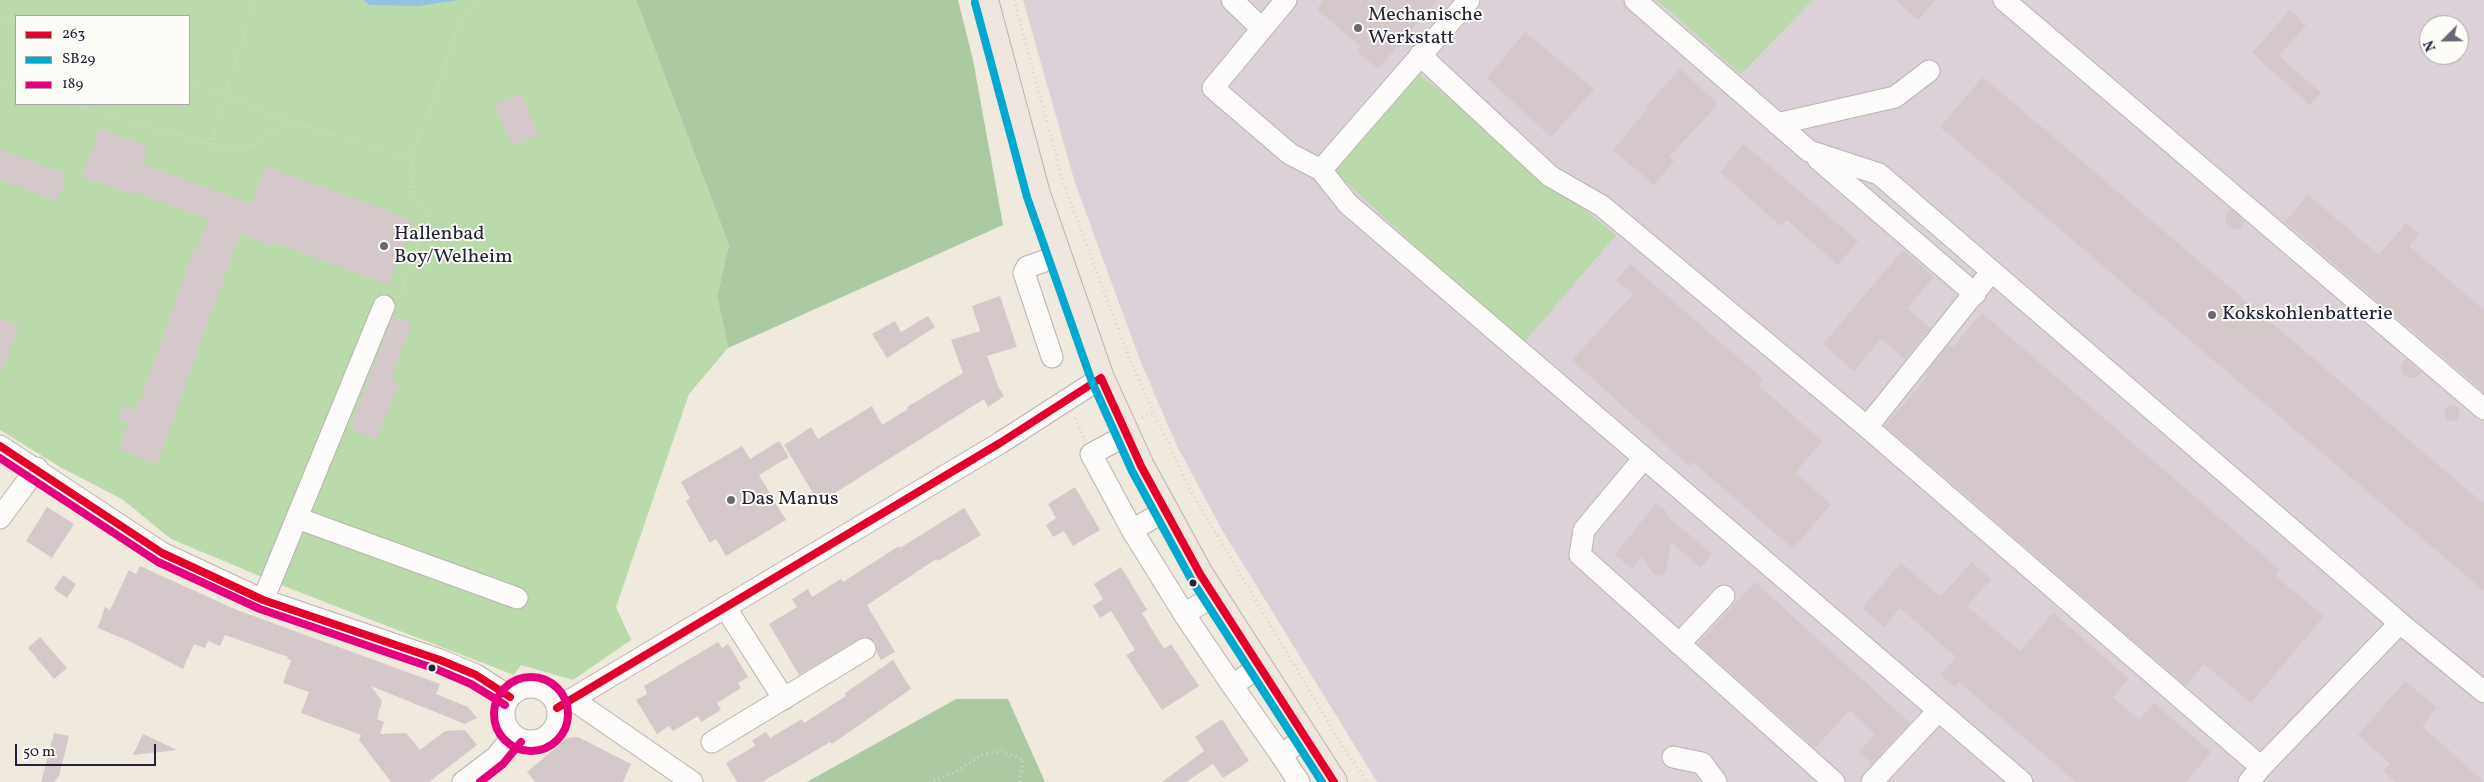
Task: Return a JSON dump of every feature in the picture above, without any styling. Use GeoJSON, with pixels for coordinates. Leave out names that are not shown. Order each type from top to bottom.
{"type":"FeatureCollection","features":[{"type":"Feature","properties":{"kind":"main road"},"geometry":{"type":"LineString","coordinates":[[985,0],[1037,194],[1101,378],[1165,511],[1214,596],[1334,782]]}},
{"type":"Feature","properties":{"kind":"street"},"geometry":{"type":"LineString","coordinates":[[1232,0],[1262,29]]}},
{"type":"Feature","properties":{"kind":"street"},"geometry":{"type":"LineString","coordinates":[[1286,0],[1213,88],[1290,154],[1321,170],[1348,204],[2022,782]]}},
{"type":"Feature","properties":{"kind":"street"},"geometry":{"type":"LineString","coordinates":[[1321,170],[1469,0]]}},
{"type":"Feature","properties":{"kind":"street"},"geometry":{"type":"LineString","coordinates":[[1635,0],[1975,294]]}},
{"type":"Feature","properties":{"kind":"street"},"geometry":{"type":"LineString","coordinates":[[2004,0],[2484,409]]}},
{"type":"Feature","properties":{"kind":"street"},"geometry":{"type":"LineString","coordinates":[[1420,55],[1550,176],[1602,206],[1867,427],[2255,774],[2400,623],[1879,174],[1809,151]]}},
{"type":"Feature","properties":{"kind":"street"},"geometry":{"type":"LineString","coordinates":[[1777,124],[1895,97],[1929,71]]}},
{"type":"Feature","properties":{"kind":"street"},"geometry":{"type":"LineString","coordinates":[[1052,356],[1024,273],[1027,267],[1059,256]]}},
{"type":"Feature","properties":{"kind":"street"},"geometry":{"type":"LineString","coordinates":[[1867,427],[1992,271]]}},
{"type":"Feature","properties":{"kind":"street"},"geometry":{"type":"LineString","coordinates":[[263,600],[384,306]]}},
{"type":"Feature","properties":{"kind":"street"},"geometry":{"type":"LineString","coordinates":[[692,782],[565,703],[537,688],[527,687],[518,690],[510,696],[505,706],[503,717],[506,727],[513,736],[529,742],[545,737],[556,725],[565,703],[1000,443],[1101,378]]}},
{"type":"Feature","properties":{"kind":"street"},"geometry":{"type":"LineString","coordinates":[[1127,435],[1091,454],[1132,530],[1184,614],[1299,782]]}},
{"type":"Feature","properties":{"kind":"street"},"geometry":{"type":"LineString","coordinates":[[0,446],[37,468],[162,553],[263,600],[440,660],[476,675],[510,696]]}},
{"type":"Feature","properties":{"kind":"street"},"geometry":{"type":"LineString","coordinates":[[1644,458],[1584,530],[1580,555],[1834,782]]}},
{"type":"Feature","properties":{"kind":"street"},"geometry":{"type":"LineString","coordinates":[[0,518],[37,468]]}},
{"type":"Feature","properties":{"kind":"street"},"geometry":{"type":"LineString","coordinates":[[1132,530],[1165,511]]}},
{"type":"Feature","properties":{"kind":"street"},"geometry":{"type":"LineString","coordinates":[[297,518],[517,598]]}},
{"type":"Feature","properties":{"kind":"street"},"geometry":{"type":"LineString","coordinates":[[1184,614],[1214,596]]}},
{"type":"Feature","properties":{"kind":"street"},"geometry":{"type":"LineString","coordinates":[[1679,644],[1724,596]]}},
{"type":"Feature","properties":{"kind":"street"},"geometry":{"type":"LineString","coordinates":[[725,607],[784,699]]}},
{"type":"Feature","properties":{"kind":"street"},"geometry":{"type":"LineString","coordinates":[[2386,611],[2484,692]]}},
{"type":"Feature","properties":{"kind":"street"},"geometry":{"type":"LineString","coordinates":[[712,742],[865,649]]}},
{"type":"Feature","properties":{"kind":"street"},"geometry":{"type":"LineString","coordinates":[[1232,685],[1260,667]]}},
{"type":"Feature","properties":{"kind":"street"},"geometry":{"type":"LineString","coordinates":[[1872,782],[1938,710]]}},
{"type":"Feature","properties":{"kind":"street"},"geometry":{"type":"LineString","coordinates":[[464,782],[496,757],[513,736]]}},
{"type":"Feature","properties":{"kind":"street"},"geometry":{"type":"LineString","coordinates":[[1281,755],[1305,738]]}},
{"type":"Feature","properties":{"kind":"street"},"geometry":{"type":"LineString","coordinates":[[1673,757],[1702,763],[1716,782]]}},
{"type":"Feature","properties":{"kind":"path"},"geometry":{"type":"LineString","coordinates":[[210,144],[255,0]]}},
{"type":"Feature","properties":{"kind":"path"},"geometry":{"type":"LineString","coordinates":[[384,306],[396,307],[431,211],[414,201],[411,159],[462,19],[476,4],[484,0]]}},
{"type":"Feature","properties":{"kind":"path"},"geometry":{"type":"LineString","coordinates":[[1014,0],[1063,182],[1132,363],[1158,421],[1189,488],[1343,747],[1367,782]]}},
{"type":"Feature","properties":{"kind":"path"},"geometry":{"type":"LineString","coordinates":[[2275,0],[2484,181]]}},
{"type":"Feature","properties":{"kind":"path"},"geometry":{"type":"LineString","coordinates":[[0,15],[15,21]]}},
{"type":"Feature","properties":{"kind":"path"},"geometry":{"type":"LineString","coordinates":[[0,83],[15,88]]}},
{"type":"Feature","properties":{"kind":"path"},"geometry":{"type":"LineString","coordinates":[[190,84],[290,121],[411,159]]}},
{"type":"Feature","properties":{"kind":"path"},"geometry":{"type":"LineString","coordinates":[[75,105],[231,150],[253,146],[290,121]]}},
{"type":"Feature","properties":{"kind":"path"},"geometry":{"type":"LineString","coordinates":[[929,782],[954,773],[983,754],[1002,751],[1023,759],[1020,782]]}},
{"type":"Feature","properties":{"kind":"shaded area"},"geometry":{"type":"Polygon","coordinates":[[[1023,0],[2484,0],[2484,782],[1377,782],[1221,528],[1176,444],[1140,360],[1075,183],[1023,0]]]}},
{"type":"Feature","properties":{"kind":"green space"},"geometry":{"type":"Polygon","coordinates":[[[0,0],[636,0],[729,245],[717,296],[728,348],[689,394],[616,607],[631,640],[573,680],[521,665],[514,675],[286,587],[171,539],[122,499],[60,467],[0,430],[0,0]]]}},
{"type":"Feature","properties":{"kind":"green space"},"geometry":{"type":"Polygon","coordinates":[[[636,0],[958,0],[973,60],[1003,225],[728,348],[717,296],[729,245],[636,0]]]}},
{"type":"Feature","properties":{"kind":"green space"},"geometry":{"type":"Polygon","coordinates":[[[1657,0],[1813,0],[1741,74],[1657,0]]]}},
{"type":"Feature","properties":{"kind":"green space"},"geometry":{"type":"Polygon","coordinates":[[[1413,69],[1616,235],[1522,345],[1331,168],[1413,69]]]}},
{"type":"Feature","properties":{"kind":"green space"},"geometry":{"type":"Polygon","coordinates":[[[956,699],[1008,699],[1045,782],[807,782],[956,699]]]}},
{"type":"Feature","properties":{"kind":"water"},"geometry":{"type":"Polygon","coordinates":[[[363,0],[459,0],[418,6],[369,5],[363,0]]]}},
{"type":"Feature","properties":{"kind":"building"},"geometry":{"type":"Polygon","coordinates":[[[1324,0],[1437,0],[1378,69],[1357,51],[1361,47],[1317,9],[1324,0]]]}},
{"type":"Feature","properties":{"kind":"building"},"geometry":{"type":"Polygon","coordinates":[[[1896,0],[1935,0],[1918,20],[1896,0]]]}},
{"type":"Feature","properties":{"kind":"building"},"geometry":{"type":"Polygon","coordinates":[[[2290,10],[2306,25],[2279,56],[2321,93],[2310,105],[2252,53],[2290,10]]]}},
{"type":"Feature","properties":{"kind":"building"},"geometry":{"type":"Polygon","coordinates":[[[1525,32],[1594,89],[1551,137],[1487,78],[1525,32]]]}},
{"type":"Feature","properties":{"kind":"building"},"geometry":{"type":"Polygon","coordinates":[[[1680,69],[1718,104],[1669,157],[1674,161],[1654,185],[1613,150],[1648,108],[1646,106],[1680,69]]]}},
{"type":"Feature","properties":{"kind":"building","name":"Kokskohlenbatterie"},"geometry":{"type":"Polygon","coordinates":[[[1983,77],[2484,504],[2484,591],[1940,127],[1983,77]]]}},
{"type":"Feature","properties":{"kind":"building"},"geometry":{"type":"Polygon","coordinates":[[[521,93],[539,135],[513,146],[494,105],[521,93]]]}},
{"type":"Feature","properties":{"kind":"building"},"geometry":{"type":"Polygon","coordinates":[[[99,129],[148,146],[141,164],[252,204],[265,166],[413,220],[389,285],[273,242],[272,246],[240,234],[157,464],[119,449],[128,423],[118,419],[123,406],[134,410],[141,398],[195,246],[198,247],[208,219],[131,191],[130,194],[82,177],[99,129]]]}},
{"type":"Feature","properties":{"kind":"building"},"geometry":{"type":"Polygon","coordinates":[[[1744,144],[1858,241],[1838,265],[1787,220],[1781,226],[1720,172],[1744,144]]]}},
{"type":"Feature","properties":{"kind":"building"},"geometry":{"type":"Polygon","coordinates":[[[0,150],[67,174],[57,201],[0,180],[0,150]]]}},
{"type":"Feature","properties":{"kind":"building"},"geometry":{"type":"Polygon","coordinates":[[[2308,195],[2379,255],[2406,223],[2419,234],[2409,246],[2484,310],[2484,392],[2285,222],[2308,195]]]}},
{"type":"Feature","properties":{"kind":"building"},"geometry":{"type":"Polygon","coordinates":[[[2231,210],[2245,222],[2240,229],[2232,229],[2226,224],[2225,216],[2231,210]]]}},
{"type":"Feature","properties":{"kind":"building"},"geometry":{"type":"Polygon","coordinates":[[[1903,250],[1934,277],[1907,308],[1930,328],[1905,359],[1881,339],[1854,371],[1823,344],[1903,250]]]}},
{"type":"Feature","properties":{"kind":"building"},"geometry":{"type":"Polygon","coordinates":[[[1630,264],[1763,379],[1758,385],[1822,441],[1795,473],[1831,504],[1793,549],[1693,462],[1689,466],[1572,360],[1633,294],[1616,280],[1630,264]]]}},
{"type":"Feature","properties":{"kind":"building"},"geometry":{"type":"Polygon","coordinates":[[[1000,296],[1017,347],[987,356],[998,386],[1004,396],[988,407],[984,399],[819,503],[784,445],[811,427],[818,439],[872,406],[882,425],[908,409],[907,407],[963,373],[951,340],[980,331],[972,306],[1000,296]]]}},
{"type":"Feature","properties":{"kind":"building"},"geometry":{"type":"Polygon","coordinates":[[[1982,313],[2280,570],[2275,576],[2324,616],[2251,703],[2204,664],[2186,686],[1885,426],[1927,377],[1924,375],[1949,344],[1953,347],[1982,313]]]}},
{"type":"Feature","properties":{"kind":"building"},"geometry":{"type":"Polygon","coordinates":[[[393,316],[412,323],[391,380],[399,383],[377,439],[350,429],[393,316]]]}},
{"type":"Feature","properties":{"kind":"building"},"geometry":{"type":"Polygon","coordinates":[[[928,316],[935,327],[887,358],[872,334],[895,321],[901,332],[928,316]]]}},
{"type":"Feature","properties":{"kind":"building"},"geometry":{"type":"Polygon","coordinates":[[[0,319],[19,326],[2,371],[0,371],[0,319]]]}},
{"type":"Feature","properties":{"kind":"building"},"geometry":{"type":"Polygon","coordinates":[[[2406,359],[2421,372],[2416,378],[2408,378],[2402,373],[2401,365],[2406,359]]]}},
{"type":"Feature","properties":{"kind":"building"},"geometry":{"type":"Polygon","coordinates":[[[2449,405],[2455,405],[2460,410],[2458,419],[2449,421],[2444,416],[2444,410],[2449,405]]]}},
{"type":"Feature","properties":{"kind":"building","name":"Das Manus"},"geometry":{"type":"Polygon","coordinates":[[[779,441],[789,457],[759,475],[786,520],[726,556],[716,539],[710,543],[686,501],[690,498],[681,482],[742,446],[750,459],[779,441]]]}},
{"type":"Feature","properties":{"kind":"building"},"geometry":{"type":"Polygon","coordinates":[[[1075,487],[1100,530],[1073,546],[1064,531],[1053,537],[1046,525],[1056,518],[1048,504],[1075,487]]]}},
{"type":"Feature","properties":{"kind":"building"},"geometry":{"type":"Polygon","coordinates":[[[1656,503],[1668,513],[1666,515],[1712,554],[1701,568],[1671,542],[1666,571],[1663,576],[1654,574],[1642,557],[1632,569],[1615,555],[1656,503]]]}},
{"type":"Feature","properties":{"kind":"building"},"geometry":{"type":"Polygon","coordinates":[[[47,507],[74,524],[52,558],[26,541],[47,507]]]}},
{"type":"Feature","properties":{"kind":"building"},"geometry":{"type":"Polygon","coordinates":[[[964,508],[981,535],[938,561],[936,559],[867,605],[895,652],[881,660],[877,653],[875,642],[864,637],[799,675],[769,624],[797,607],[792,599],[808,589],[812,597],[841,579],[843,582],[964,508]]]}},
{"type":"Feature","properties":{"kind":"building"},"geometry":{"type":"Polygon","coordinates":[[[1971,562],[1991,579],[1967,606],[2020,651],[2053,613],[2129,679],[2113,697],[2139,720],[2154,703],[2211,752],[2186,782],[2076,782],[1959,682],[1955,687],[1941,675],[1956,657],[1900,608],[1884,627],[1862,608],[1901,563],[1941,597],[1971,562]]]}},
{"type":"Feature","properties":{"kind":"building"},"geometry":{"type":"Polygon","coordinates":[[[140,566],[237,610],[440,684],[436,694],[468,707],[477,718],[465,724],[371,686],[382,701],[377,719],[384,722],[380,734],[406,733],[420,750],[445,731],[465,730],[477,745],[429,782],[391,782],[359,740],[361,735],[301,713],[309,692],[283,683],[291,660],[287,659],[288,657],[225,635],[220,646],[208,641],[205,648],[194,644],[183,669],[131,642],[98,628],[105,607],[110,610],[129,570],[136,574],[140,566]]]}},
{"type":"Feature","properties":{"kind":"building"},"geometry":{"type":"Polygon","coordinates":[[[1121,567],[1147,610],[1142,613],[1164,649],[1171,644],[1199,686],[1162,710],[1126,655],[1135,650],[1111,611],[1100,618],[1093,606],[1103,599],[1094,584],[1121,567]]]}},
{"type":"Feature","properties":{"kind":"building"},"geometry":{"type":"Polygon","coordinates":[[[63,575],[76,584],[67,598],[54,589],[63,575]]]}},
{"type":"Feature","properties":{"kind":"building"},"geometry":{"type":"Polygon","coordinates":[[[1755,582],[1910,723],[1872,764],[1859,752],[1875,734],[1850,710],[1815,748],[1698,644],[1755,582]]]}},
{"type":"Feature","properties":{"kind":"building"},"geometry":{"type":"Polygon","coordinates":[[[40,637],[67,668],[54,679],[28,648],[40,637]]]}},
{"type":"Feature","properties":{"kind":"building"},"geometry":{"type":"Polygon","coordinates":[[[718,642],[722,648],[728,644],[748,677],[738,683],[741,688],[717,703],[721,710],[701,722],[698,716],[673,731],[669,726],[657,734],[636,700],[647,694],[644,686],[718,642]]]}},
{"type":"Feature","properties":{"kind":"building"},"geometry":{"type":"Polygon","coordinates":[[[893,660],[911,689],[832,744],[830,742],[762,782],[737,782],[726,763],[755,746],[752,740],[766,732],[770,738],[802,719],[804,723],[846,696],[845,693],[893,660]]]}},
{"type":"Feature","properties":{"kind":"building"},"geometry":{"type":"Polygon","coordinates":[[[2405,681],[2437,708],[2422,726],[2484,782],[2396,782],[2383,771],[2390,763],[2358,735],[2405,681]]]}},
{"type":"Feature","properties":{"kind":"building"},"geometry":{"type":"Polygon","coordinates":[[[1222,719],[1249,761],[1223,778],[1213,764],[1186,782],[1162,782],[1204,751],[1195,737],[1222,719]]]}},
{"type":"Feature","properties":{"kind":"building"},"geometry":{"type":"Polygon","coordinates":[[[54,733],[69,736],[59,776],[54,782],[41,782],[54,733]]]}},
{"type":"Feature","properties":{"kind":"building"},"geometry":{"type":"Polygon","coordinates":[[[143,734],[158,741],[177,750],[133,755],[143,734]]]}},
{"type":"Feature","properties":{"kind":"building"},"geometry":{"type":"Polygon","coordinates":[[[578,737],[631,764],[623,782],[535,782],[527,772],[567,738],[578,737]]]}},
{"type":"Feature","properties":{"kind":"transit line","name":"SB29"},"geometry":{"type":"LineString","coordinates":[[975,3],[1027,197],[1092,382],[1132,471],[1191,579],[1322,782]]}},
{"type":"Feature","properties":{"kind":"transit line","name":"263"},"geometry":{"type":"LineString","coordinates":[[1101,378],[1141,466],[1200,574],[1334,782]]}},
{"type":"Feature","properties":{"kind":"transit line","name":"263"},"geometry":{"type":"LineString","coordinates":[[557,708],[1000,443],[1101,378]]}},
{"type":"Feature","properties":{"kind":"transit line","name":"263"},"geometry":{"type":"LineString","coordinates":[[0,446],[162,553],[263,600],[440,660],[476,675],[510,697]]}},
{"type":"Feature","properties":{"kind":"transit line","name":"189"},"geometry":{"type":"LineString","coordinates":[[0,458],[158,562],[260,609],[436,669],[471,684],[505,705]]}},
{"type":"Feature","properties":{"kind":"transit line","name":"189"},"geometry":{"type":"LineString","coordinates":[[531,677],[552,683],[562,693],[568,714],[562,735],[552,745],[531,751],[510,745],[500,735],[494,714],[500,693],[510,683],[531,677]]}},
{"type":"Feature","properties":{"kind":"transit line","name":"189"},"geometry":{"type":"LineString","coordinates":[[480,782],[503,764],[521,742]]}},
{"type":"Feature","properties":{"kind":"place","name":"Mechanische Werkstatt"},"geometry":{"type":"Point","coordinates":[1358,28]}},
{"type":"Feature","properties":{"kind":"place","name":"Hallenbad Boy/Welheim"},"geometry":{"type":"Point","coordinates":[384,246]}},
{"type":"Feature","properties":{"kind":"place","name":"Kokskohlenbatterie"},"geometry":{"type":"Point","coordinates":[2212,315]}},
{"type":"Feature","properties":{"kind":"place","name":"Das Manus"},"geometry":{"type":"Point","coordinates":[731,500]}}]}
